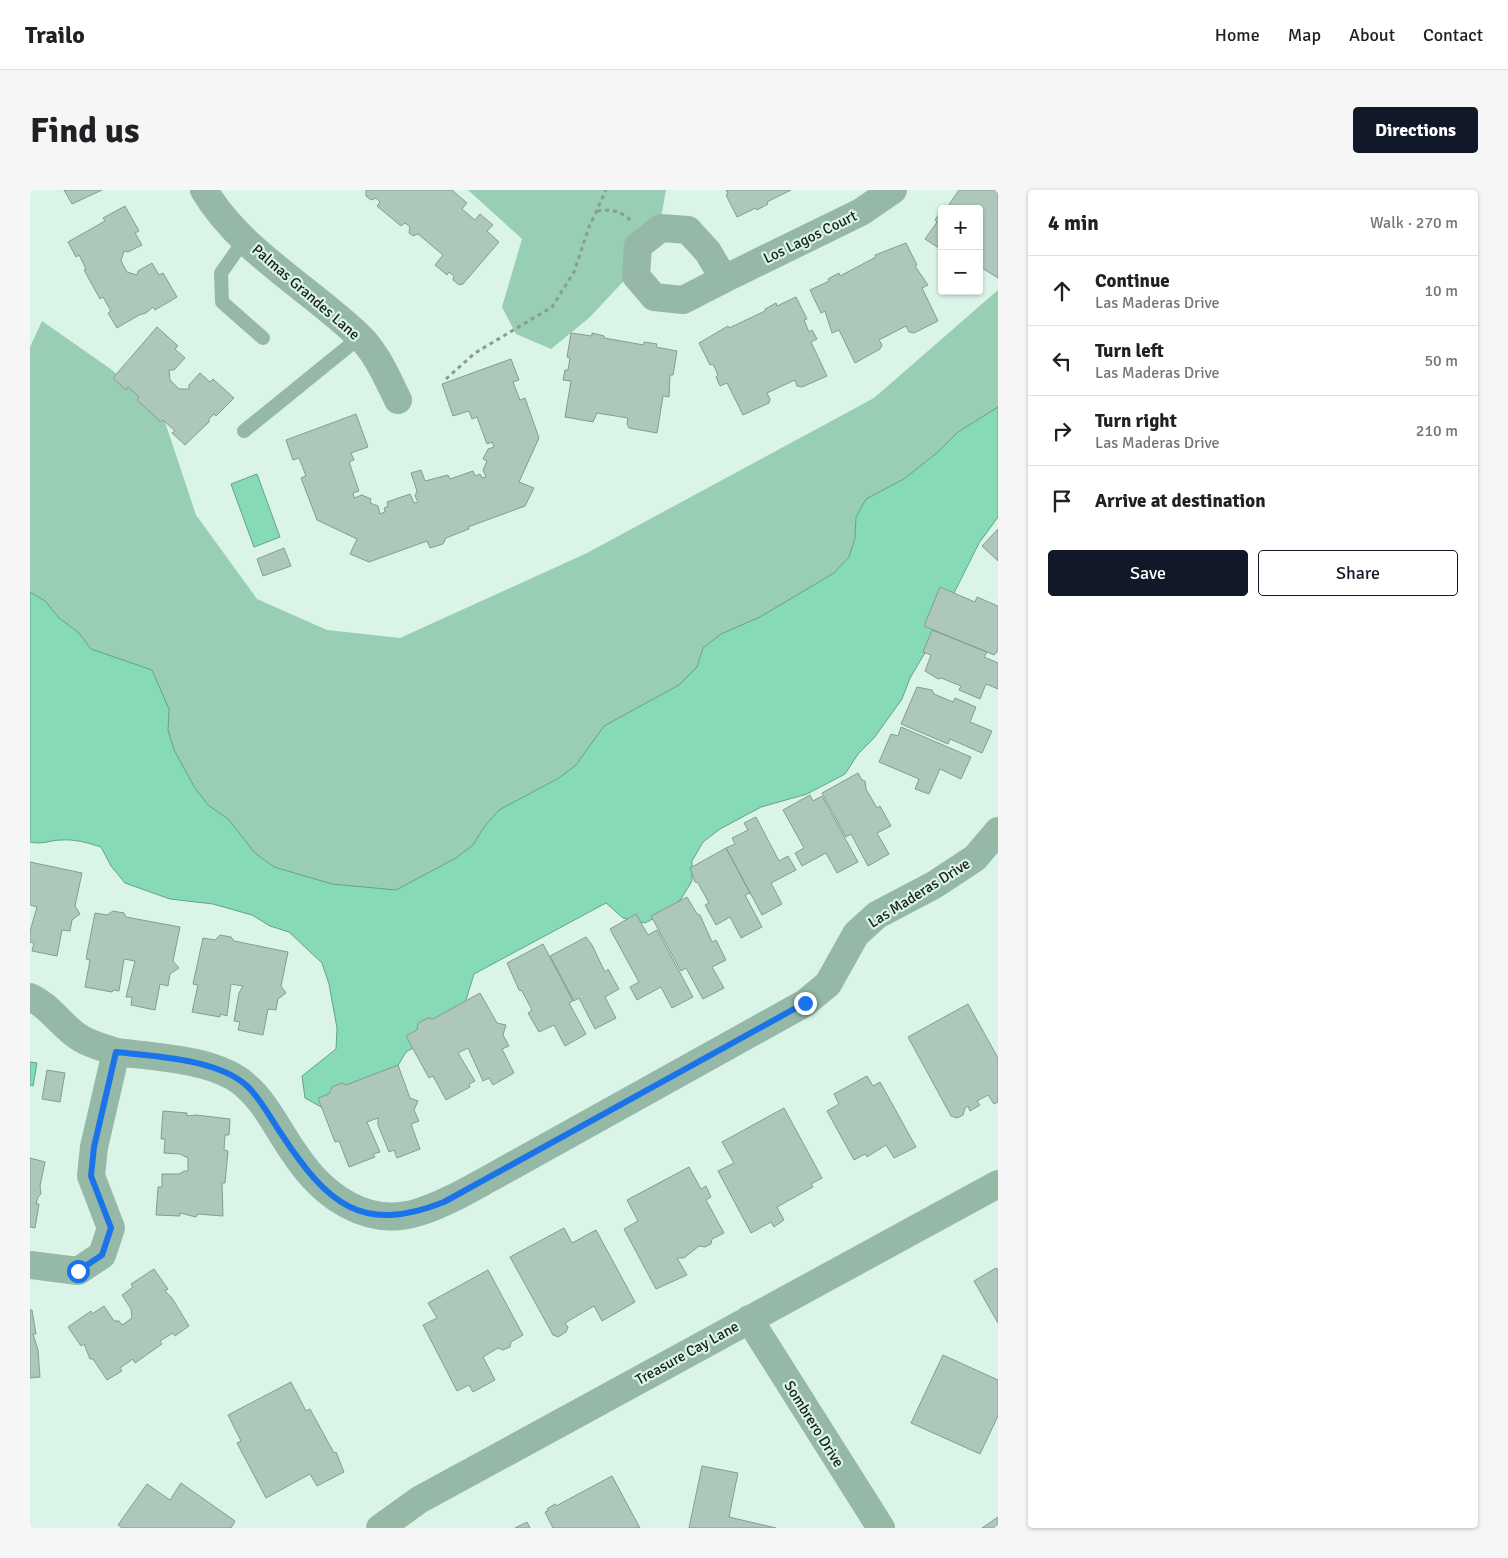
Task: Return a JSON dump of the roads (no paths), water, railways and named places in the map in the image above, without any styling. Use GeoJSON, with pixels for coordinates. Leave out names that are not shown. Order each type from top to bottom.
{"type":"FeatureCollection","features":[{"type":"Feature","properties":{"kind":"street","name":"Palmas Grandes Lane"},"geometry":{"type":"LineString","coordinates":[[204,190],[214,207],[245,239],[360,336],[378,360],[398,400]]}},
{"type":"Feature","properties":{"kind":"street","name":"Los Lagos Court"},"geometry":{"type":"LineString","coordinates":[[724,279],[708,252],[688,230],[660,228],[638,246],[636,276],[654,297],[683,300],[861,212],[893,190]]}},
{"type":"Feature","properties":{"kind":"street","name":"Las Maderas Drive"},"geometry":{"type":"LineString","coordinates":[[30,997],[40,1001],[61,1023],[82,1040],[116,1052],[163,1058],[221,1070],[246,1085],[314,1179],[336,1200],[362,1212],[389,1217],[417,1213],[444,1202],[494,1176],[805,1003],[828,984],[856,934],[877,915],[934,885],[975,858],[998,831]]}},
{"type":"Feature","properties":{"kind":"street"},"geometry":{"type":"LineString","coordinates":[[30,1265],[78,1271],[102,1255],[111,1228],[91,1176],[94,1147],[116,1052]]}},
{"type":"Feature","properties":{"kind":"street","name":"Treasure Cay Lane"},"geometry":{"type":"LineString","coordinates":[[380,1528],[419,1500],[998,1184]]}},
{"type":"Feature","properties":{"kind":"street","name":"Sombrero Drive"},"geometry":{"type":"LineString","coordinates":[[749,1319],[881,1528]]}},
{"type":"Feature","properties":{"kind":"lane"},"geometry":{"type":"LineString","coordinates":[[245,239],[221,273],[222,302],[263,338]]}},
{"type":"Feature","properties":{"kind":"lane"},"geometry":{"type":"LineString","coordinates":[[244,431],[360,336]]}}]}
